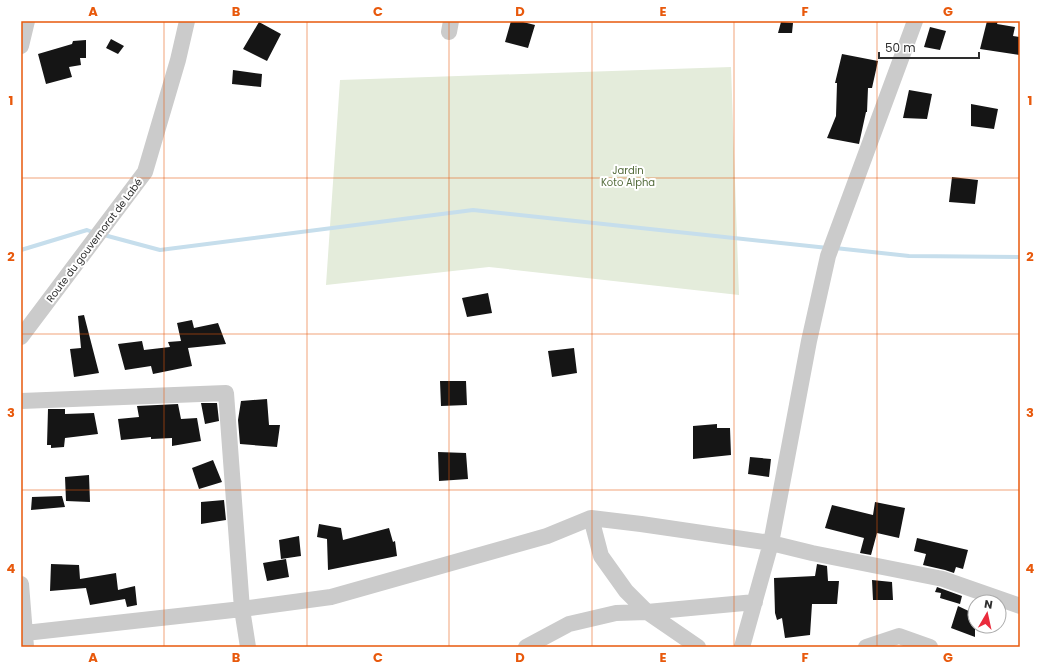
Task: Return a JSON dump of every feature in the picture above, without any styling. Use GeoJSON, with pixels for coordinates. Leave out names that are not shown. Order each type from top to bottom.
{"type":"FeatureCollection","features":[{"type":"Feature","properties":{"kind":"street"},"geometry":{"type":"LineString","coordinates":[[21,46],[27,21]]}},
{"type":"Feature","properties":{"kind":"street","name":"Route du gouvernorat de Labé"},"geometry":{"type":"LineString","coordinates":[[21,337],[145,172],[178,60],[187,21]]}},
{"type":"Feature","properties":{"kind":"street"},"geometry":{"type":"LineString","coordinates":[[742,647],[771,543],[809,341],[828,256],[915,21]]}},
{"type":"Feature","properties":{"kind":"street"},"geometry":{"type":"LineString","coordinates":[[21,401],[226,393],[242,609],[248,647]]}},
{"type":"Feature","properties":{"kind":"street"},"geometry":{"type":"LineString","coordinates":[[591,518],[601,556],[626,591],[647,612],[698,647]]}},
{"type":"Feature","properties":{"kind":"street"},"geometry":{"type":"LineString","coordinates":[[21,584],[25,640],[331,597],[547,536],[591,518],[771,543],[812,553],[943,579],[1020,606]]}},
{"type":"Feature","properties":{"kind":"street"},"geometry":{"type":"LineString","coordinates":[[526,647],[569,624],[616,614],[755,602]]}},
{"type":"Feature","properties":{"kind":"street"},"geometry":{"type":"LineString","coordinates":[[866,647],[899,636],[930,647]]}},
{"type":"Feature","properties":{"kind":"green space","name":"Jardin Koto Alpha"},"geometry":{"type":"Polygon","coordinates":[[[731,67],[739,295],[489,267],[326,285],[340,80],[731,67]]]}},
{"type":"Feature","properties":{"kind":"building"},"geometry":{"type":"Polygon","coordinates":[[[511,21],[519,21],[535,25],[528,48],[505,42],[511,21]]]}},
{"type":"Feature","properties":{"kind":"building"},"geometry":{"type":"Polygon","coordinates":[[[987,21],[998,21],[997,24],[1015,27],[1013,36],[1020,37],[1020,55],[980,49],[987,21]]]}},
{"type":"Feature","properties":{"kind":"building"},"geometry":{"type":"Polygon","coordinates":[[[259,22],[281,34],[267,61],[243,49],[259,22]]]}},
{"type":"Feature","properties":{"kind":"building"},"geometry":{"type":"Polygon","coordinates":[[[781,22],[793,23],[792,33],[778,33],[781,22]]]}},
{"type":"Feature","properties":{"kind":"building"},"geometry":{"type":"Polygon","coordinates":[[[930,27],[946,31],[940,50],[924,47],[930,27]]]}},
{"type":"Feature","properties":{"kind":"building"},"geometry":{"type":"Polygon","coordinates":[[[111,39],[124,46],[118,54],[106,48],[111,39]]]}},
{"type":"Feature","properties":{"kind":"building"},"geometry":{"type":"Polygon","coordinates":[[[86,40],[86,58],[80,58],[81,65],[69,67],[72,77],[46,84],[38,54],[72,44],[73,41],[86,40]]]}},
{"type":"Feature","properties":{"kind":"building"},"geometry":{"type":"Polygon","coordinates":[[[842,54],[878,61],[872,88],[868,88],[867,112],[859,144],[827,138],[836,116],[837,83],[835,83],[842,54]]]}},
{"type":"Feature","properties":{"kind":"building"},"geometry":{"type":"Polygon","coordinates":[[[233,70],[262,74],[261,87],[232,84],[233,70]]]}},
{"type":"Feature","properties":{"kind":"building"},"geometry":{"type":"Polygon","coordinates":[[[909,90],[932,94],[927,119],[903,118],[909,90]]]}},
{"type":"Feature","properties":{"kind":"building"},"geometry":{"type":"Polygon","coordinates":[[[971,104],[998,109],[994,129],[971,126],[971,104]]]}},
{"type":"Feature","properties":{"kind":"building"},"geometry":{"type":"Polygon","coordinates":[[[952,177],[978,180],[975,204],[949,202],[952,177]]]}},
{"type":"Feature","properties":{"kind":"building"},"geometry":{"type":"Polygon","coordinates":[[[488,293],[492,313],[467,317],[462,298],[488,293]]]}},
{"type":"Feature","properties":{"kind":"building"},"geometry":{"type":"Polygon","coordinates":[[[84,315],[99,373],[74,377],[70,349],[81,348],[78,316],[84,315]]]}},
{"type":"Feature","properties":{"kind":"building"},"geometry":{"type":"Polygon","coordinates":[[[192,320],[194,328],[218,323],[226,344],[188,348],[192,366],[153,374],[151,366],[125,370],[118,344],[142,341],[144,350],[170,347],[168,342],[181,341],[177,323],[192,320]]]}},
{"type":"Feature","properties":{"kind":"building"},"geometry":{"type":"Polygon","coordinates":[[[574,348],[577,373],[552,377],[548,351],[574,348]]]}},
{"type":"Feature","properties":{"kind":"building"},"geometry":{"type":"Polygon","coordinates":[[[440,381],[466,381],[467,405],[441,406],[440,381]]]}},
{"type":"Feature","properties":{"kind":"building"},"geometry":{"type":"Polygon","coordinates":[[[267,399],[269,425],[280,425],[277,447],[240,444],[238,420],[241,401],[267,399]]]}},
{"type":"Feature","properties":{"kind":"building"},"geometry":{"type":"Polygon","coordinates":[[[201,403],[217,403],[219,421],[205,424],[201,403]]]}},
{"type":"Feature","properties":{"kind":"building"},"geometry":{"type":"Polygon","coordinates":[[[178,404],[181,419],[197,418],[201,441],[172,446],[172,438],[151,439],[151,437],[121,440],[118,419],[139,417],[137,406],[178,404]]]}},
{"type":"Feature","properties":{"kind":"building"},"geometry":{"type":"Polygon","coordinates":[[[48,409],[65,409],[65,414],[94,413],[98,434],[65,438],[64,447],[51,448],[51,445],[47,445],[48,409]]]}},
{"type":"Feature","properties":{"kind":"building"},"geometry":{"type":"Polygon","coordinates":[[[717,424],[717,428],[730,428],[731,455],[693,459],[693,426],[717,424]]]}},
{"type":"Feature","properties":{"kind":"building"},"geometry":{"type":"Polygon","coordinates":[[[438,452],[466,453],[468,479],[439,481],[438,452]]]}},
{"type":"Feature","properties":{"kind":"building"},"geometry":{"type":"Polygon","coordinates":[[[750,457],[771,459],[769,477],[748,474],[750,457]]]}},
{"type":"Feature","properties":{"kind":"building"},"geometry":{"type":"Polygon","coordinates":[[[213,460],[222,482],[199,489],[192,468],[213,460]]]}},
{"type":"Feature","properties":{"kind":"building"},"geometry":{"type":"Polygon","coordinates":[[[89,475],[90,502],[66,501],[65,477],[89,475]]]}},
{"type":"Feature","properties":{"kind":"building"},"geometry":{"type":"Polygon","coordinates":[[[62,496],[65,507],[31,510],[32,497],[62,496]]]}},
{"type":"Feature","properties":{"kind":"building"},"geometry":{"type":"Polygon","coordinates":[[[224,500],[226,520],[201,524],[201,502],[224,500]]]}},
{"type":"Feature","properties":{"kind":"building"},"geometry":{"type":"Polygon","coordinates":[[[875,502],[905,508],[899,538],[877,533],[871,555],[860,553],[864,538],[825,528],[832,505],[873,515],[875,502]]]}},
{"type":"Feature","properties":{"kind":"building"},"geometry":{"type":"Polygon","coordinates":[[[319,524],[341,528],[343,540],[389,528],[393,542],[395,541],[397,556],[328,570],[327,539],[317,537],[319,524]]]}},
{"type":"Feature","properties":{"kind":"building"},"geometry":{"type":"Polygon","coordinates":[[[299,536],[301,556],[281,559],[279,540],[299,536]]]}},
{"type":"Feature","properties":{"kind":"building"},"geometry":{"type":"Polygon","coordinates":[[[917,538],[968,550],[963,569],[956,567],[954,573],[923,565],[926,554],[914,551],[917,538]]]}},
{"type":"Feature","properties":{"kind":"building"},"geometry":{"type":"Polygon","coordinates":[[[286,559],[289,577],[267,581],[263,563],[286,559]]]}},
{"type":"Feature","properties":{"kind":"building"},"geometry":{"type":"Polygon","coordinates":[[[51,564],[79,565],[80,579],[116,573],[118,590],[135,586],[137,605],[127,607],[125,599],[90,605],[86,588],[50,591],[51,564]]]}},
{"type":"Feature","properties":{"kind":"building"},"geometry":{"type":"Polygon","coordinates":[[[817,564],[827,566],[828,581],[839,581],[837,604],[812,604],[810,635],[785,638],[782,618],[777,620],[775,613],[774,578],[815,576],[817,564]]]}},
{"type":"Feature","properties":{"kind":"building"},"geometry":{"type":"Polygon","coordinates":[[[872,580],[892,582],[893,600],[873,600],[872,580]]]}},
{"type":"Feature","properties":{"kind":"building"},"geometry":{"type":"Polygon","coordinates":[[[937,587],[962,596],[960,604],[940,598],[941,593],[935,592],[937,587]]]}},
{"type":"Feature","properties":{"kind":"building"},"geometry":{"type":"Polygon","coordinates":[[[958,606],[967,610],[967,634],[951,628],[958,606]]]}},
{"type":"Feature","properties":{"kind":"building"},"geometry":{"type":"Polygon","coordinates":[[[967,634],[975,634],[975,637],[967,634]]]}},
{"type":"Feature","properties":{"kind":"waterway"},"geometry":{"type":"LineString","coordinates":[[104,235],[160,250],[473,210],[828,248]]}},
{"type":"Feature","properties":{"kind":"waterway"},"geometry":{"type":"LineString","coordinates":[[21,250],[87,230],[95,233]]}},
{"type":"Feature","properties":{"kind":"waterway"},"geometry":{"type":"LineString","coordinates":[[835,248],[909,256],[1020,257]]}}]}
